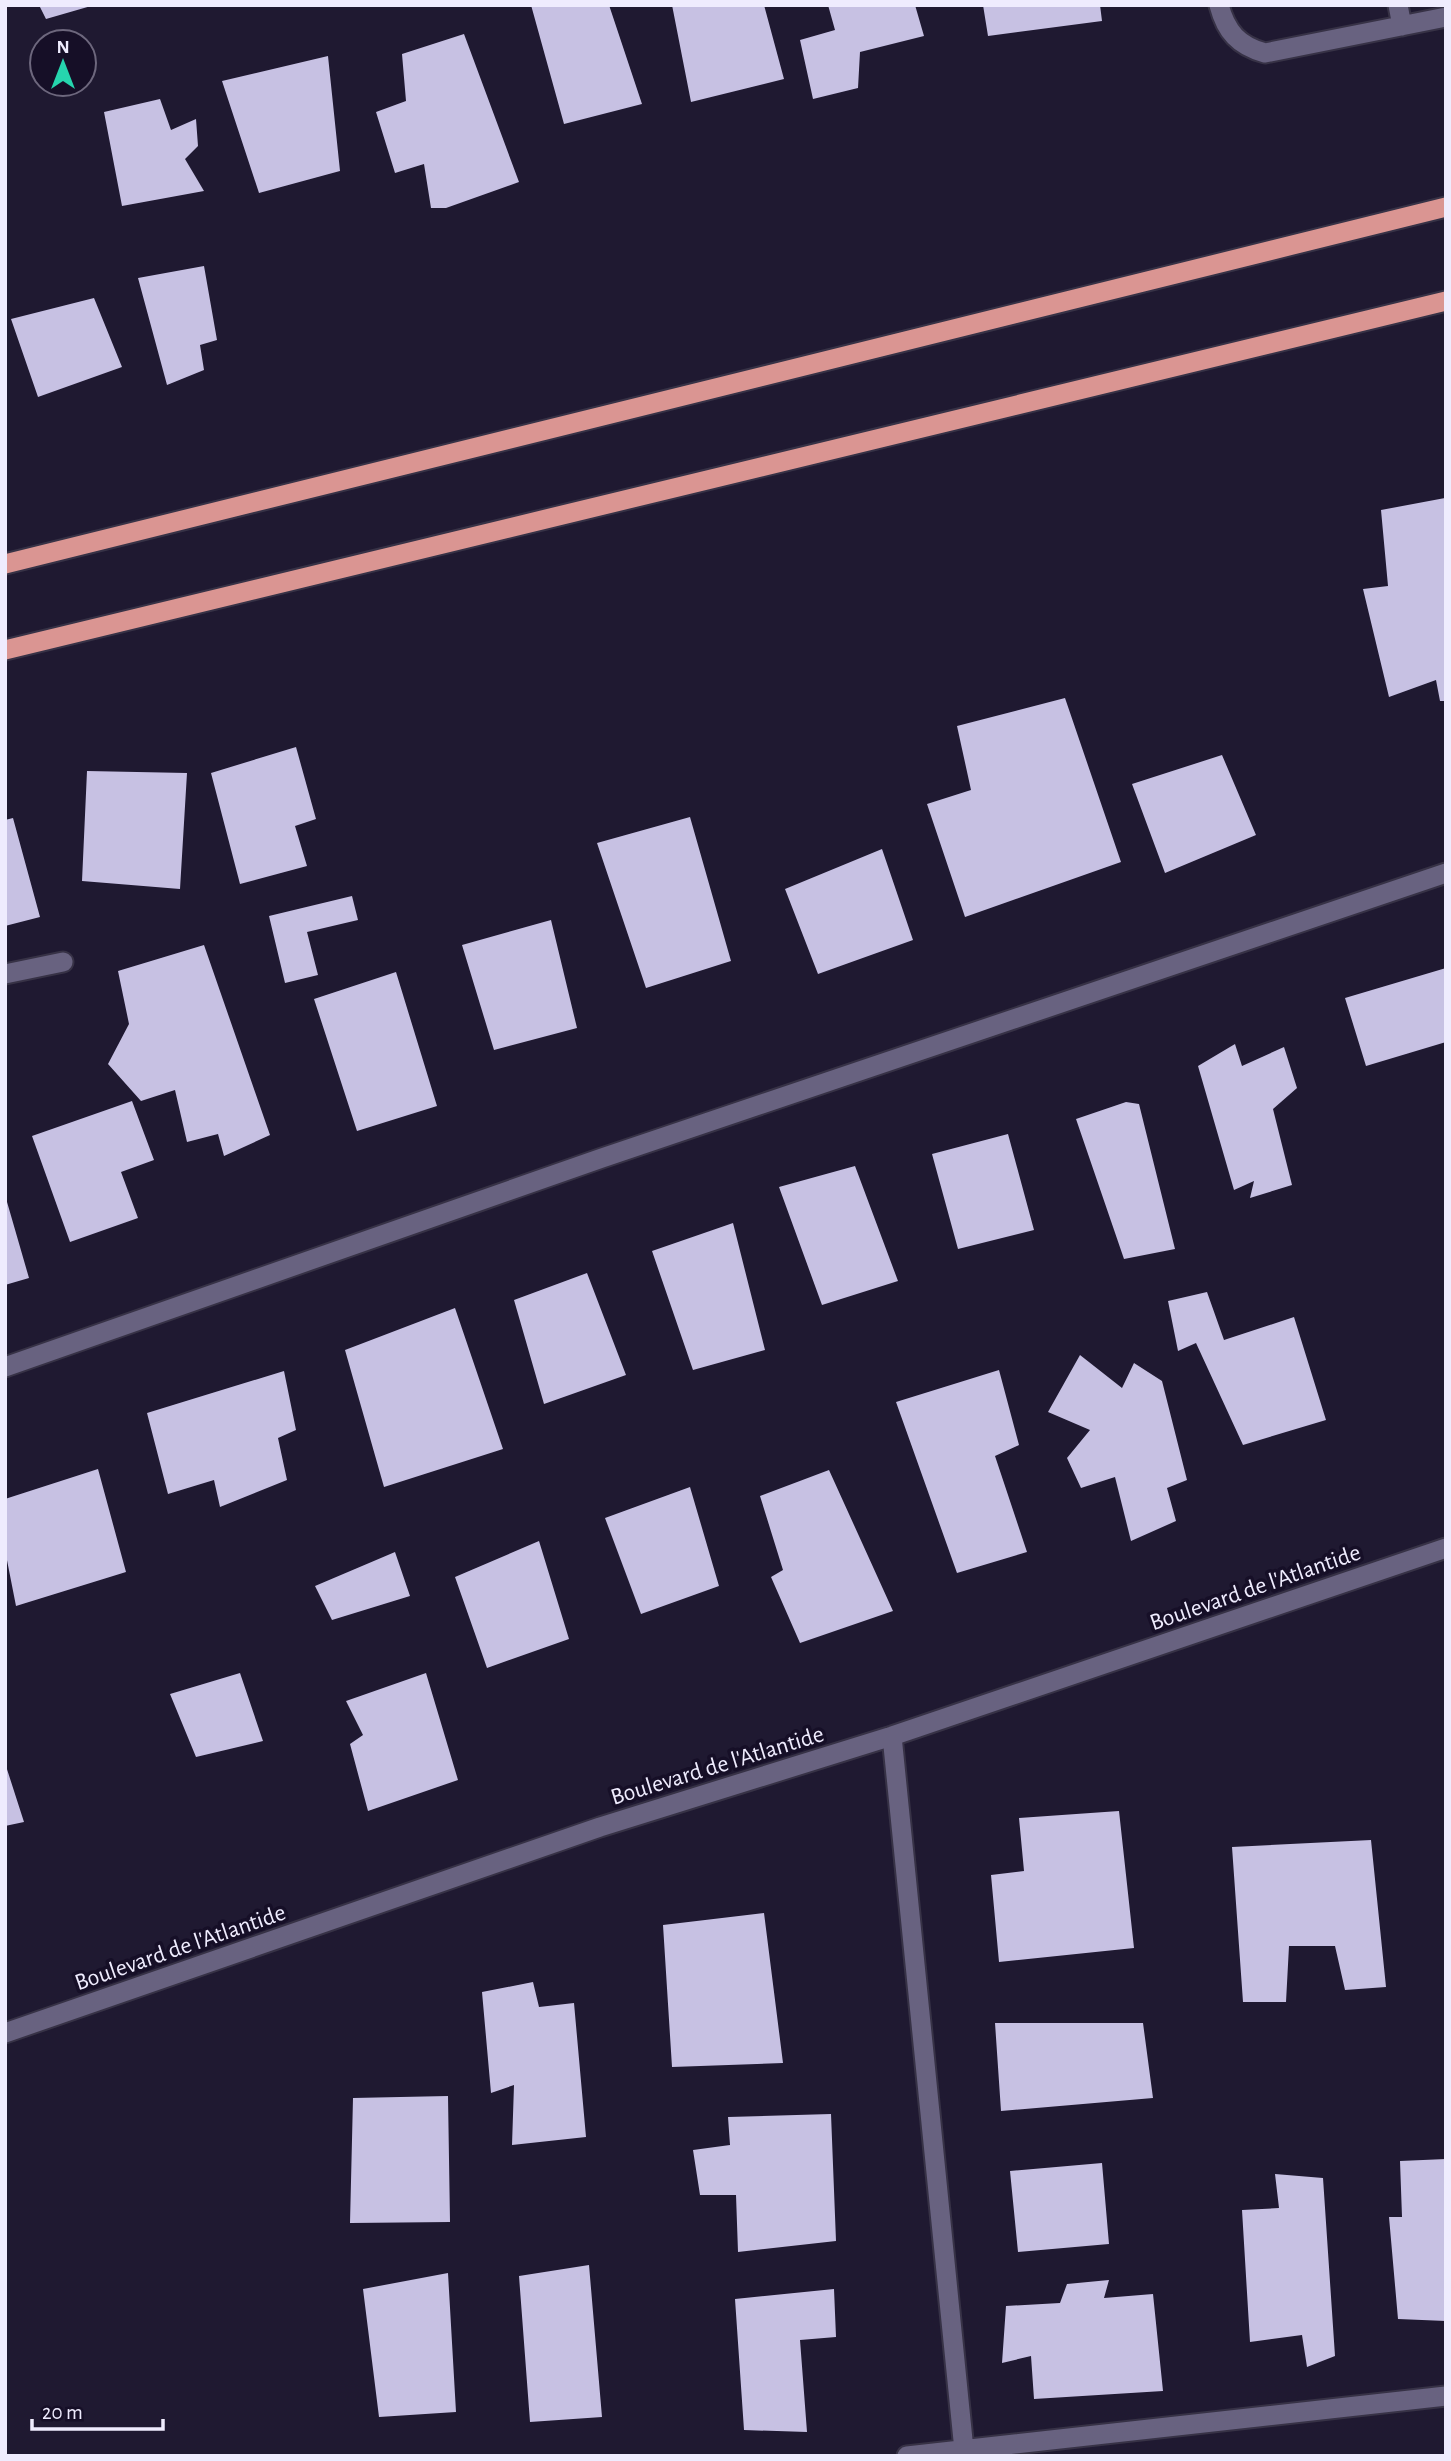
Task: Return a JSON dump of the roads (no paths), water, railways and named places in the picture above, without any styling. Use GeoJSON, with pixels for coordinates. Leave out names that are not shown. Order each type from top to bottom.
{"type":"FeatureCollection","features":[{"type":"Feature","properties":{"kind":"highway"},"geometry":{"type":"LineString","coordinates":[[5,564],[1446,207]]}},
{"type":"Feature","properties":{"kind":"highway"},"geometry":{"type":"LineString","coordinates":[[5,650],[1446,301]]}},
{"type":"Feature","properties":{"kind":"street"},"geometry":{"type":"LineString","coordinates":[[1219,5],[1233,36],[1246,48],[1265,53],[1446,17]]}},
{"type":"Feature","properties":{"kind":"street"},"geometry":{"type":"LineString","coordinates":[[1398,5],[1402,26]]}},
{"type":"Feature","properties":{"kind":"street"},"geometry":{"type":"LineString","coordinates":[[5,1367],[615,1154],[1446,873]]}},
{"type":"Feature","properties":{"kind":"street"},"geometry":{"type":"LineString","coordinates":[[5,974],[63,961]]}},
{"type":"Feature","properties":{"kind":"street","name":"Boulevard de l'Atlantide"},"geometry":{"type":"LineString","coordinates":[[5,2033],[600,1827],[892,1736],[1446,1548]]}},
{"type":"Feature","properties":{"kind":"street"},"geometry":{"type":"LineString","coordinates":[[892,1736],[964,2450]]}},
{"type":"Feature","properties":{"kind":"street"},"geometry":{"type":"LineString","coordinates":[[906,2456],[1446,2396]]}}]}
